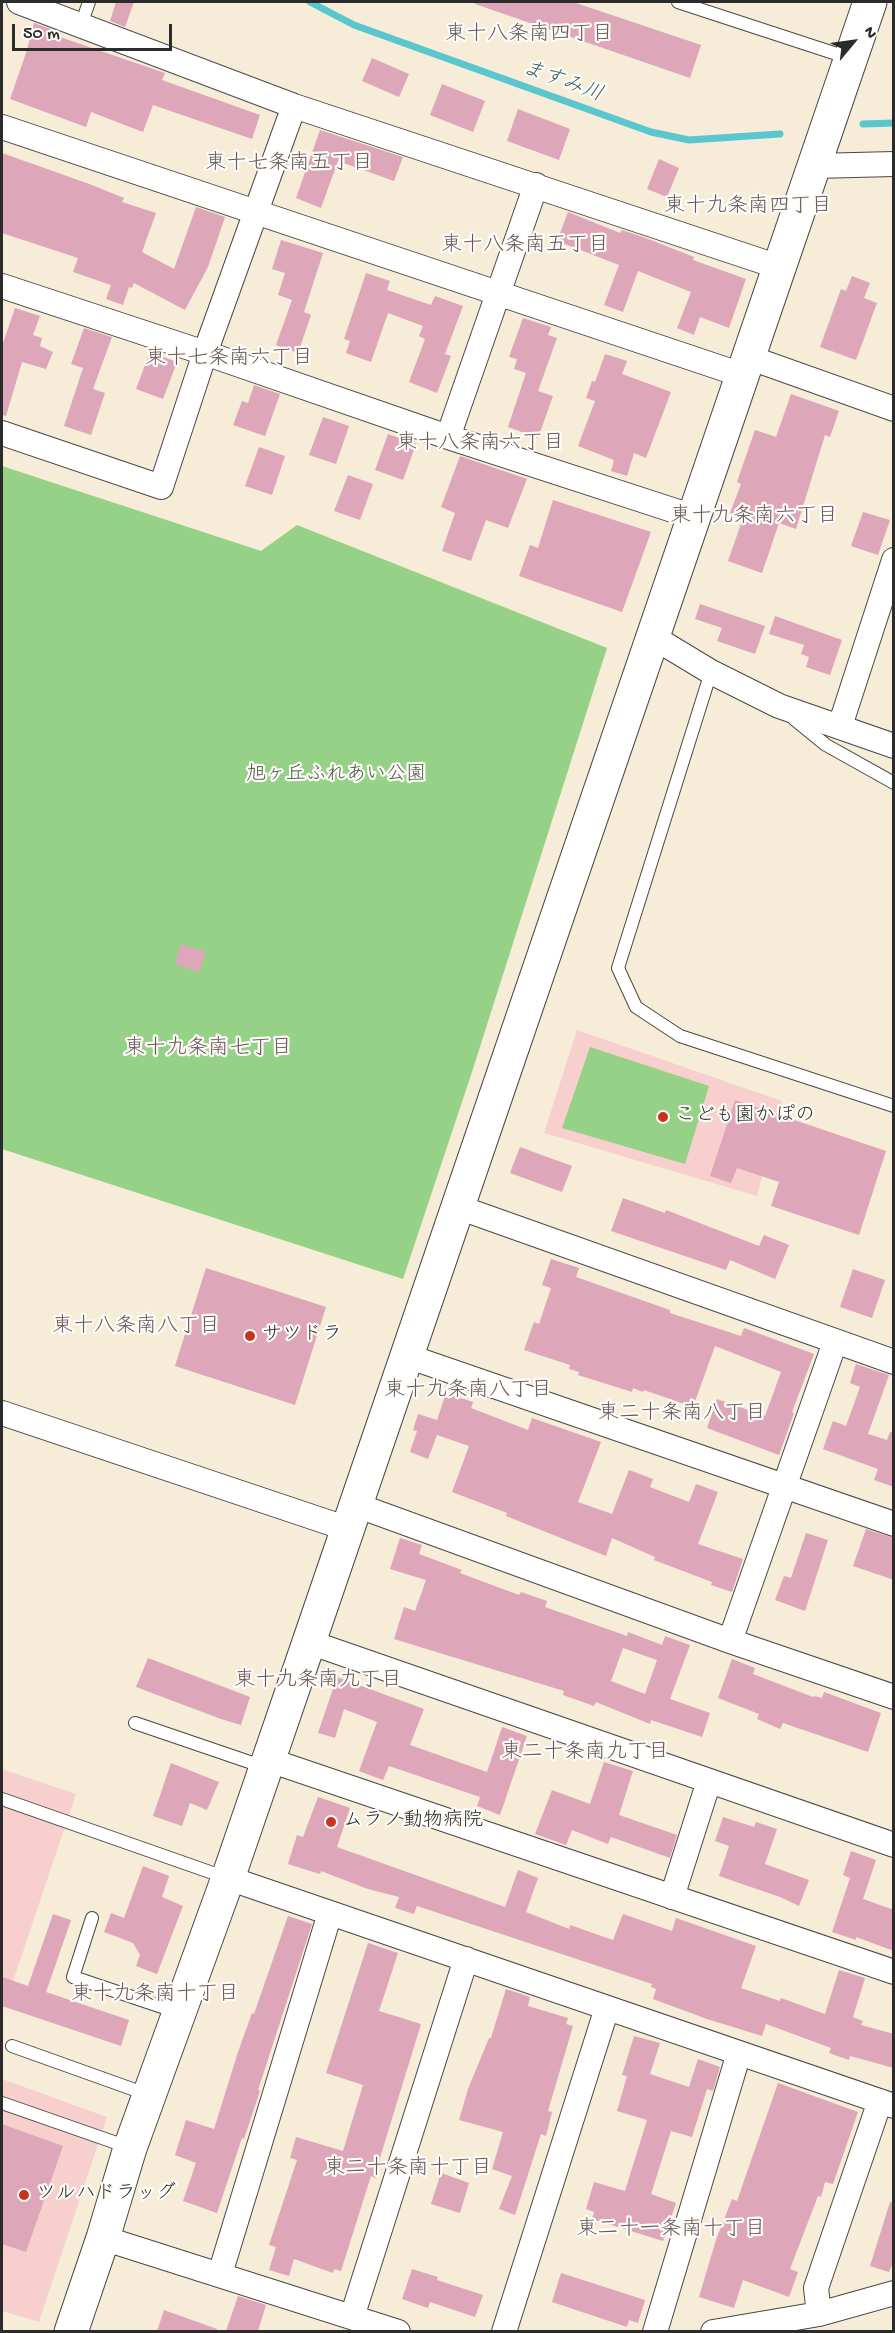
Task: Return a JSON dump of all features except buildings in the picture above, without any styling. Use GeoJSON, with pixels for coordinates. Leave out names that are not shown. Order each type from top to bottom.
{"type":"FeatureCollection","features":[{"type":"Feature","properties":{"kind":"street"},"geometry":{"type":"LineString","coordinates":[[19,2],[294,106],[779,267]]}},
{"type":"Feature","properties":{"kind":"street"},"geometry":{"type":"LineString","coordinates":[[71,2331],[104,2238],[130,2148],[228,1878],[870,2]]}},
{"type":"Feature","properties":{"kind":"street"},"geometry":{"type":"LineString","coordinates":[[2,434],[161,487],[255,212],[294,106]]}},
{"type":"Feature","properties":{"kind":"street"},"geometry":{"type":"LineString","coordinates":[[2,127],[500,292],[894,409]]}},
{"type":"Feature","properties":{"kind":"street"},"geometry":{"type":"LineString","coordinates":[[814,166],[894,164]]}},
{"type":"Feature","properties":{"kind":"street"},"geometry":{"type":"LineString","coordinates":[[448,437],[536,185]]}},
{"type":"Feature","properties":{"kind":"street"},"geometry":{"type":"LineString","coordinates":[[2,286],[206,353],[448,437],[694,517]]}},
{"type":"Feature","properties":{"kind":"street"},"geometry":{"type":"LineString","coordinates":[[840,726],[894,560]]}},
{"type":"Feature","properties":{"kind":"street"},"geometry":{"type":"LineString","coordinates":[[653,637],[711,672],[779,706],[894,746]]}},
{"type":"Feature","properties":{"kind":"street"},"geometry":{"type":"LineString","coordinates":[[458,1207],[894,1362]]}},
{"type":"Feature","properties":{"kind":"street"},"geometry":{"type":"LineString","coordinates":[[730,1641],[835,1342]]}},
{"type":"Feature","properties":{"kind":"street"},"geometry":{"type":"LineString","coordinates":[[407,1356],[894,1524]]}},
{"type":"Feature","properties":{"kind":"street"},"geometry":{"type":"LineString","coordinates":[[2,1413],[352,1517],[894,1697]]}},
{"type":"Feature","properties":{"kind":"street"},"geometry":{"type":"LineString","coordinates":[[309,1642],[894,1845]]}},
{"type":"Feature","properties":{"kind":"street"},"geometry":{"type":"LineString","coordinates":[[267,1764],[894,1972]]}},
{"type":"Feature","properties":{"kind":"street"},"geometry":{"type":"LineString","coordinates":[[672,1897],[709,1781]]}},
{"type":"Feature","properties":{"kind":"street"},"geometry":{"type":"LineString","coordinates":[[228,1878],[887,2103],[816,2288],[819,2314]]}},
{"type":"Feature","properties":{"kind":"street"},"geometry":{"type":"LineString","coordinates":[[220,2274],[330,1913]]}},
{"type":"Feature","properties":{"kind":"street"},"geometry":{"type":"LineString","coordinates":[[352,2317],[466,1959]]}},
{"type":"Feature","properties":{"kind":"street"},"geometry":{"type":"LineString","coordinates":[[504,2331],[607,2007]]}},
{"type":"Feature","properties":{"kind":"street"},"geometry":{"type":"LineString","coordinates":[[655,2331],[739,2053]]}},
{"type":"Feature","properties":{"kind":"street"},"geometry":{"type":"LineString","coordinates":[[104,2238],[398,2331]]}},
{"type":"Feature","properties":{"kind":"street"},"geometry":{"type":"LineString","coordinates":[[713,2331],[819,2314],[894,2293]]}},
{"type":"Feature","properties":{"kind":"lane"},"geometry":{"type":"LineString","coordinates":[[81,25],[89,2]]}},
{"type":"Feature","properties":{"kind":"lane"},"geometry":{"type":"LineString","coordinates":[[678,2],[850,59]]}},
{"type":"Feature","properties":{"kind":"lane"},"geometry":{"type":"LineString","coordinates":[[711,672],[618,968],[636,1007],[680,1036],[894,1106]]}},
{"type":"Feature","properties":{"kind":"lane"},"geometry":{"type":"LineString","coordinates":[[779,706],[826,745],[894,783]]}},
{"type":"Feature","properties":{"kind":"lane"},"geometry":{"type":"LineString","coordinates":[[135,1723],[267,1764]]}},
{"type":"Feature","properties":{"kind":"lane"},"geometry":{"type":"LineString","coordinates":[[2,1799],[228,1878]]}},
{"type":"Feature","properties":{"kind":"lane"},"geometry":{"type":"LineString","coordinates":[[92,1918],[73,1977],[179,2013]]}},
{"type":"Feature","properties":{"kind":"lane"},"geometry":{"type":"LineString","coordinates":[[12,2046],[150,2095]]}},
{"type":"Feature","properties":{"kind":"lane"},"geometry":{"type":"LineString","coordinates":[[2,2103],[130,2148]]}},
{"type":"Feature","properties":{"kind":"shaded area","name":"こども園かぽの"},"geometry":{"type":"Polygon","coordinates":[[[577,1030],[782,1101],[757,1196],[544,1133],[577,1030]]]}},
{"type":"Feature","properties":{"kind":"shaded area"},"geometry":{"type":"Polygon","coordinates":[[[2,1769],[76,1794],[2,2014],[2,1769]]]}},
{"type":"Feature","properties":{"kind":"shaded area"},"geometry":{"type":"Polygon","coordinates":[[[2,2079],[107,2117],[39,2322],[2,2311],[2,2079]]]}},
{"type":"Feature","properties":{"kind":"green space","name":"旭ヶ丘ふれあい公園"},"geometry":{"type":"Polygon","coordinates":[[[2,466],[261,551],[297,525],[607,648],[471,1075],[403,1279],[2,1149],[2,466]]]}},
{"type":"Feature","properties":{"kind":"green space"},"geometry":{"type":"Polygon","coordinates":[[[590,1047],[709,1086],[685,1164],[562,1128],[590,1047]]]}},
{"type":"Feature","properties":{"kind":"waterway","name":"ますみ川"},"geometry":{"type":"LineString","coordinates":[[310,2],[354,25],[651,132],[689,140],[780,134]]}},
{"type":"Feature","properties":{"kind":"waterway","name":"ますみ川"},"geometry":{"type":"LineString","coordinates":[[863,124],[894,123]]}},
{"type":"Feature","properties":{"kind":"place","name":"こども園かぽの"},"geometry":{"type":"Point","coordinates":[663,1117]}},
{"type":"Feature","properties":{"kind":"place","name":"サツドラ"},"geometry":{"type":"Point","coordinates":[250,1336]}},
{"type":"Feature","properties":{"kind":"place","name":"ムラノ動物病院"},"geometry":{"type":"Point","coordinates":[331,1822]}},
{"type":"Feature","properties":{"kind":"place","name":"ツルハドラッグ"},"geometry":{"type":"Point","coordinates":[24,2195]}},
{"type":"Feature","properties":{"kind":"district","name":"東十八条南四丁目"},"geometry":{"type":"Point","coordinates":[529,36]}},
{"type":"Feature","properties":{"kind":"district","name":"東十七条南五丁目"},"geometry":{"type":"Point","coordinates":[289,165]}},
{"type":"Feature","properties":{"kind":"district","name":"東十九条南四丁目"},"geometry":{"type":"Point","coordinates":[748,208]}},
{"type":"Feature","properties":{"kind":"district","name":"東十八条南五丁目"},"geometry":{"type":"Point","coordinates":[525,247]}},
{"type":"Feature","properties":{"kind":"district","name":"東十七条南六丁目"},"geometry":{"type":"Point","coordinates":[229,360]}},
{"type":"Feature","properties":{"kind":"district","name":"東十八条南六丁目"},"geometry":{"type":"Point","coordinates":[480,445]}},
{"type":"Feature","properties":{"kind":"district","name":"東十九条南六丁目"},"geometry":{"type":"Point","coordinates":[754,518]}},
{"type":"Feature","properties":{"kind":"district","name":"東十九条南七丁目"},"geometry":{"type":"Point","coordinates":[208,1050]}},
{"type":"Feature","properties":{"kind":"district","name":"東十八条南八丁目"},"geometry":{"type":"Point","coordinates":[136,1328]}},
{"type":"Feature","properties":{"kind":"district","name":"東十九条南八丁目"},"geometry":{"type":"Point","coordinates":[468,1392]}},
{"type":"Feature","properties":{"kind":"district","name":"東二十条南八丁目"},"geometry":{"type":"Point","coordinates":[682,1415]}},
{"type":"Feature","properties":{"kind":"district","name":"東十九条南九丁目"},"geometry":{"type":"Point","coordinates":[318,1682]}},
{"type":"Feature","properties":{"kind":"district","name":"東二十条南九丁目"},"geometry":{"type":"Point","coordinates":[585,1754]}},
{"type":"Feature","properties":{"kind":"district","name":"東十九条南十丁目"},"geometry":{"type":"Point","coordinates":[155,1996]}},
{"type":"Feature","properties":{"kind":"district","name":"東二十条南十丁目"},"geometry":{"type":"Point","coordinates":[408,2170]}},
{"type":"Feature","properties":{"kind":"district","name":"東二十一条南十丁目"},"geometry":{"type":"Point","coordinates":[671,2231]}}]}
